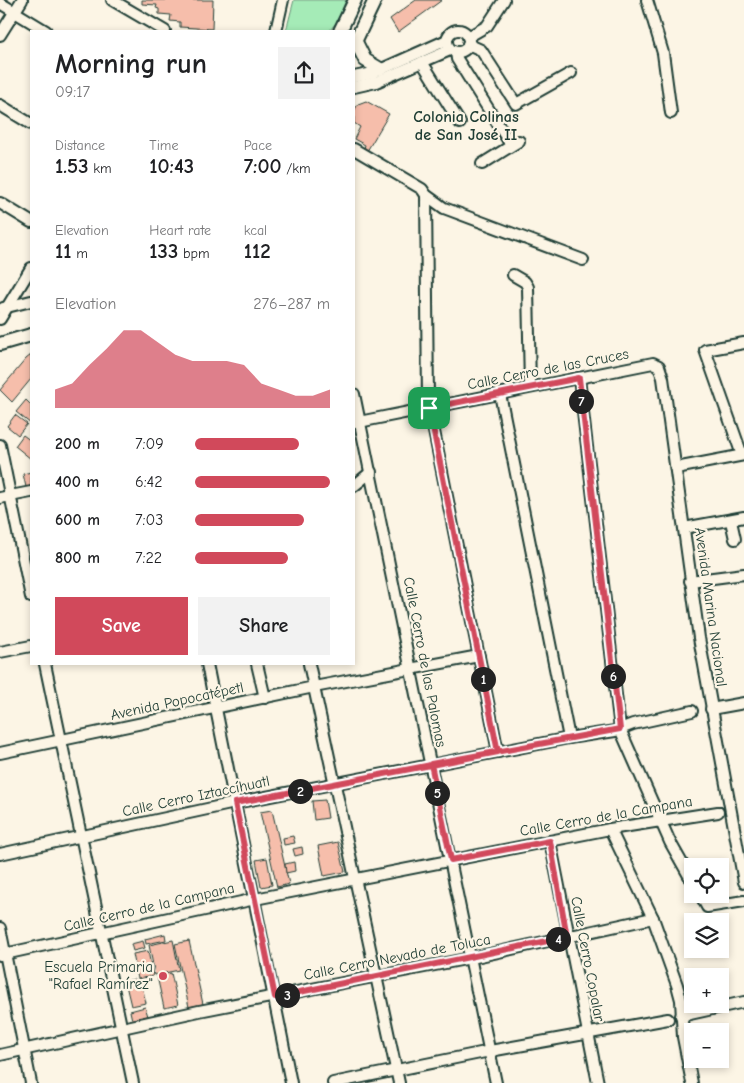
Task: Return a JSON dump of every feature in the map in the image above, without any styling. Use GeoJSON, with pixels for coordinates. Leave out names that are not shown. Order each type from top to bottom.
{"type":"FeatureCollection","features":[{"type":"Feature","properties":{"kind":"main road"},"geometry":{"type":"LineString","coordinates":[[340,30],[355,0]]}},
{"type":"Feature","properties":{"kind":"main road"},"geometry":{"type":"LineString","coordinates":[[375,0],[355,42],[365,60],[380,70]]}},
{"type":"Feature","properties":{"kind":"main road"},"geometry":{"type":"LineString","coordinates":[[0,344],[30,335]]}},
{"type":"Feature","properties":{"kind":"street"},"geometry":{"type":"LineString","coordinates":[[0,35],[22,0]]}},
{"type":"Feature","properties":{"kind":"street"},"geometry":{"type":"LineString","coordinates":[[112,0],[163,30]]}},
{"type":"Feature","properties":{"kind":"street"},"geometry":{"type":"LineString","coordinates":[[276,30],[283,0]]}},
{"type":"Feature","properties":{"kind":"street"},"geometry":{"type":"LineString","coordinates":[[355,77],[451,47],[464,50],[468,41],[487,26],[504,0]]}},
{"type":"Feature","properties":{"kind":"street"},"geometry":{"type":"LineString","coordinates":[[646,0],[664,53],[671,114]]}},
{"type":"Feature","properties":{"kind":"street"},"geometry":{"type":"LineString","coordinates":[[0,4],[44,30]]}},
{"type":"Feature","properties":{"kind":"street"},"geometry":{"type":"LineString","coordinates":[[482,164],[515,143],[457,59],[451,47],[451,32],[458,30],[464,32],[468,41],[481,50],[516,104],[571,74]]}},
{"type":"Feature","properties":{"kind":"street"},"geometry":{"type":"LineString","coordinates":[[355,87],[376,82],[451,47]]}},
{"type":"Feature","properties":{"kind":"street"},"geometry":{"type":"LineString","coordinates":[[422,62],[460,123]]}},
{"type":"Feature","properties":{"kind":"street"},"geometry":{"type":"LineString","coordinates":[[0,105],[30,123]]}},
{"type":"Feature","properties":{"kind":"street"},"geometry":{"type":"LineString","coordinates":[[355,150],[422,189],[426,196],[429,408],[498,752]]}},
{"type":"Feature","properties":{"kind":"street"},"geometry":{"type":"LineString","coordinates":[[426,196],[458,215],[582,260]]}},
{"type":"Feature","properties":{"kind":"street"},"geometry":{"type":"LineString","coordinates":[[0,203],[30,221]]}},
{"type":"Feature","properties":{"kind":"street"},"geometry":{"type":"LineString","coordinates":[[0,319],[2,307],[30,269]]}},
{"type":"Feature","properties":{"kind":"street"},"geometry":{"type":"LineString","coordinates":[[513,275],[527,284],[530,388]]}},
{"type":"Feature","properties":{"kind":"street"},"geometry":{"type":"LineString","coordinates":[[2,307],[30,301]]}},
{"type":"Feature","properties":{"kind":"street"},"geometry":{"type":"LineString","coordinates":[[676,468],[743,455],[705,350],[744,343]]}},
{"type":"Feature","properties":{"kind":"street","name":"Calle Cerro de las Cruces"},"geometry":{"type":"LineString","coordinates":[[357,422],[653,363],[658,366]]}},
{"type":"Feature","properties":{"kind":"street","name":"Avenida Marina Nacional"},"geometry":{"type":"LineString","coordinates":[[658,366],[663,378],[690,582],[711,709],[744,882]]}},
{"type":"Feature","properties":{"kind":"street"},"geometry":{"type":"LineString","coordinates":[[579,378],[620,729],[673,847],[684,867]]}},
{"type":"Feature","properties":{"kind":"street"},"geometry":{"type":"LineString","coordinates":[[500,394],[569,738]]}},
{"type":"Feature","properties":{"kind":"street","name":"Calle Cerro de las Palomas"},"geometry":{"type":"LineString","coordinates":[[355,403],[357,422],[371,472],[412,668],[496,1083]]}},
{"type":"Feature","properties":{"kind":"street"},"geometry":{"type":"LineString","coordinates":[[0,445],[30,592]]}},
{"type":"Feature","properties":{"kind":"street"},"geometry":{"type":"LineString","coordinates":[[355,485],[371,472]]}},
{"type":"Feature","properties":{"kind":"street"},"geometry":{"type":"LineString","coordinates":[[0,498],[30,492]]}},
{"type":"Feature","properties":{"kind":"street"},"geometry":{"type":"LineString","coordinates":[[684,528],[744,518]]}},
{"type":"Feature","properties":{"kind":"street"},"geometry":{"type":"LineString","coordinates":[[731,521],[735,539]]}},
{"type":"Feature","properties":{"kind":"street"},"geometry":{"type":"LineString","coordinates":[[690,582],[744,574]]}},
{"type":"Feature","properties":{"kind":"street"},"geometry":{"type":"LineString","coordinates":[[0,652],[30,646]]}},
{"type":"Feature","properties":{"kind":"street","name":"Avenida Popocatépetl"},"geometry":{"type":"LineString","coordinates":[[0,753],[314,687],[479,656]]}},
{"type":"Feature","properties":{"kind":"street"},"geometry":{"type":"LineString","coordinates":[[45,665],[133,1083]]}},
{"type":"Feature","properties":{"kind":"street"},"geometry":{"type":"LineString","coordinates":[[207,665],[292,1083]]}},
{"type":"Feature","properties":{"kind":"street"},"geometry":{"type":"LineString","coordinates":[[257,665],[265,698]]}},
{"type":"Feature","properties":{"kind":"street"},"geometry":{"type":"LineString","coordinates":[[309,665],[399,1083]]}},
{"type":"Feature","properties":{"kind":"street"},"geometry":{"type":"LineString","coordinates":[[711,709],[744,703]]}},
{"type":"Feature","properties":{"kind":"street","name":"Calle Cerro Iztaccíhuatl"},"geometry":{"type":"LineString","coordinates":[[0,854],[235,803],[620,729],[692,711]]}},
{"type":"Feature","properties":{"kind":"street","name":"Calle Cerro de la Campana"},"geometry":{"type":"LineString","coordinates":[[3,955],[255,899],[610,829],[718,812]]}},
{"type":"Feature","properties":{"kind":"street"},"geometry":{"type":"LineString","coordinates":[[610,829],[653,918],[677,985],[681,1000],[681,1016],[692,1083]]}},
{"type":"Feature","properties":{"kind":"street","name":"Calle Cerro Copalar"},"geometry":{"type":"LineString","coordinates":[[550,841],[567,937],[598,1083]]}},
{"type":"Feature","properties":{"kind":"street"},"geometry":{"type":"LineString","coordinates":[[729,903],[744,901]]}},
{"type":"Feature","properties":{"kind":"street"},"geometry":{"type":"LineString","coordinates":[[704,903],[706,906],[729,903]]}},
{"type":"Feature","properties":{"kind":"street","name":"Calle Cerro Nevado de Toluca"},"geometry":{"type":"LineString","coordinates":[[0,1055],[199,1011],[471,958],[653,918]]}},
{"type":"Feature","properties":{"kind":"street"},"geometry":{"type":"LineString","coordinates":[[0,928],[3,955],[31,1083]]}},
{"type":"Feature","properties":{"kind":"street"},"geometry":{"type":"LineString","coordinates":[[681,1016],[744,1002]]}},
{"type":"Feature","properties":{"kind":"street"},"geometry":{"type":"LineString","coordinates":[[333,1083],[490,1051],[668,1019]]}},
{"type":"Feature","properties":{"kind":"green space"},"geometry":{"type":"Polygon","coordinates":[[[294,0],[346,0],[337,22],[330,30],[286,30],[294,0]]]}},
{"type":"Feature","properties":{"kind":"building"},"geometry":{"type":"Polygon","coordinates":[[[142,0],[213,0],[212,29],[180,27],[180,22],[170,21],[171,15],[159,14],[159,9],[156,8],[157,5],[142,4],[142,0]]]}},
{"type":"Feature","properties":{"kind":"building"},"geometry":{"type":"Polygon","coordinates":[[[416,0],[442,0],[398,32],[390,19],[416,0]]]}},
{"type":"Feature","properties":{"kind":"building"},"geometry":{"type":"Polygon","coordinates":[[[366,101],[389,114],[367,151],[364,148],[365,145],[355,140],[360,127],[355,124],[355,109],[358,104],[366,101]]]}},
{"type":"Feature","properties":{"kind":"building"},"geometry":{"type":"Polygon","coordinates":[[[30,356],[30,380],[12,402],[0,390],[30,356]]]}},
{"type":"Feature","properties":{"kind":"building"},"geometry":{"type":"Polygon","coordinates":[[[26,400],[30,404],[30,423],[16,412],[26,400]]]}},
{"type":"Feature","properties":{"kind":"building"},"geometry":{"type":"Polygon","coordinates":[[[15,415],[27,424],[18,435],[7,426],[15,415]]]}},
{"type":"Feature","properties":{"kind":"building"},"geometry":{"type":"Polygon","coordinates":[[[23,435],[30,440],[30,458],[15,446],[23,435]]]}},
{"type":"Feature","properties":{"kind":"building"},"geometry":{"type":"Polygon","coordinates":[[[30,472],[30,486],[26,487],[23,474],[30,472]]]}},
{"type":"Feature","properties":{"kind":"building"},"geometry":{"type":"Polygon","coordinates":[[[325,800],[328,818],[314,820],[312,801],[325,800]]]}},
{"type":"Feature","properties":{"kind":"building"},"geometry":{"type":"Polygon","coordinates":[[[272,810],[289,884],[277,887],[260,812],[272,810]]]}},
{"type":"Feature","properties":{"kind":"building"},"geometry":{"type":"Polygon","coordinates":[[[293,836],[295,843],[284,845],[283,838],[293,836]]]}},
{"type":"Feature","properties":{"kind":"building"},"geometry":{"type":"Polygon","coordinates":[[[338,842],[345,872],[324,876],[318,846],[338,842]]]}},
{"type":"Feature","properties":{"kind":"building"},"geometry":{"type":"Polygon","coordinates":[[[302,847],[303,854],[295,856],[293,849],[302,847]]]}},
{"type":"Feature","properties":{"kind":"building"},"geometry":{"type":"Polygon","coordinates":[[[267,858],[272,885],[261,887],[256,860],[267,858]]]}},
{"type":"Feature","properties":{"kind":"building"},"geometry":{"type":"Polygon","coordinates":[[[294,862],[295,871],[286,873],[285,864],[294,862]]]}},
{"type":"Feature","properties":{"kind":"building"},"geometry":{"type":"Polygon","coordinates":[[[165,934],[166,940],[146,944],[145,939],[165,934]]]}},
{"type":"Feature","properties":{"kind":"building"},"geometry":{"type":"Polygon","coordinates":[[[173,940],[179,970],[155,975],[149,945],[173,940]]]}},
{"type":"Feature","properties":{"kind":"building"},"geometry":{"type":"Polygon","coordinates":[[[143,941],[145,948],[133,951],[131,944],[143,941]]]}},
{"type":"Feature","properties":{"kind":"building"},"geometry":{"type":"Polygon","coordinates":[[[189,941],[203,1004],[189,1007],[175,944],[189,941]]]}},
{"type":"Feature","properties":{"kind":"building"},"geometry":{"type":"Polygon","coordinates":[[[148,951],[153,976],[138,979],[133,954],[148,951]]]}},
{"type":"Feature","properties":{"kind":"building"},"geometry":{"type":"Polygon","coordinates":[[[171,973],[178,1005],[164,1008],[157,976],[171,973]]]}},
{"type":"Feature","properties":{"kind":"building"},"geometry":{"type":"Polygon","coordinates":[[[135,979],[137,987],[142,986],[146,1003],[131,1006],[125,981],[135,979]]]}},
{"type":"Feature","properties":{"kind":"building"},"geometry":{"type":"Polygon","coordinates":[[[145,1007],[148,1016],[132,1020],[130,1011],[145,1007]]]}},
{"type":"Feature","properties":{"kind":"place","name":"Escuela Primaria \"Rafael Ramírez\""},"geometry":{"type":"Point","coordinates":[163,976]}},
{"type":"Feature","properties":{"kind":"district","name":"Colonia Colinas de San José II"},"geometry":{"type":"Point","coordinates":[466,125]}},
{"type":"Feature","properties":{"kind":"route"},"geometry":{"type":"LineString","coordinates":[[429,408],[498,752],[431,764],[235,803],[275,997],[567,937],[550,841],[451,860],[431,764],[498,752],[569,738],[608,733],[620,729],[579,378],[429,408]]}}]}
